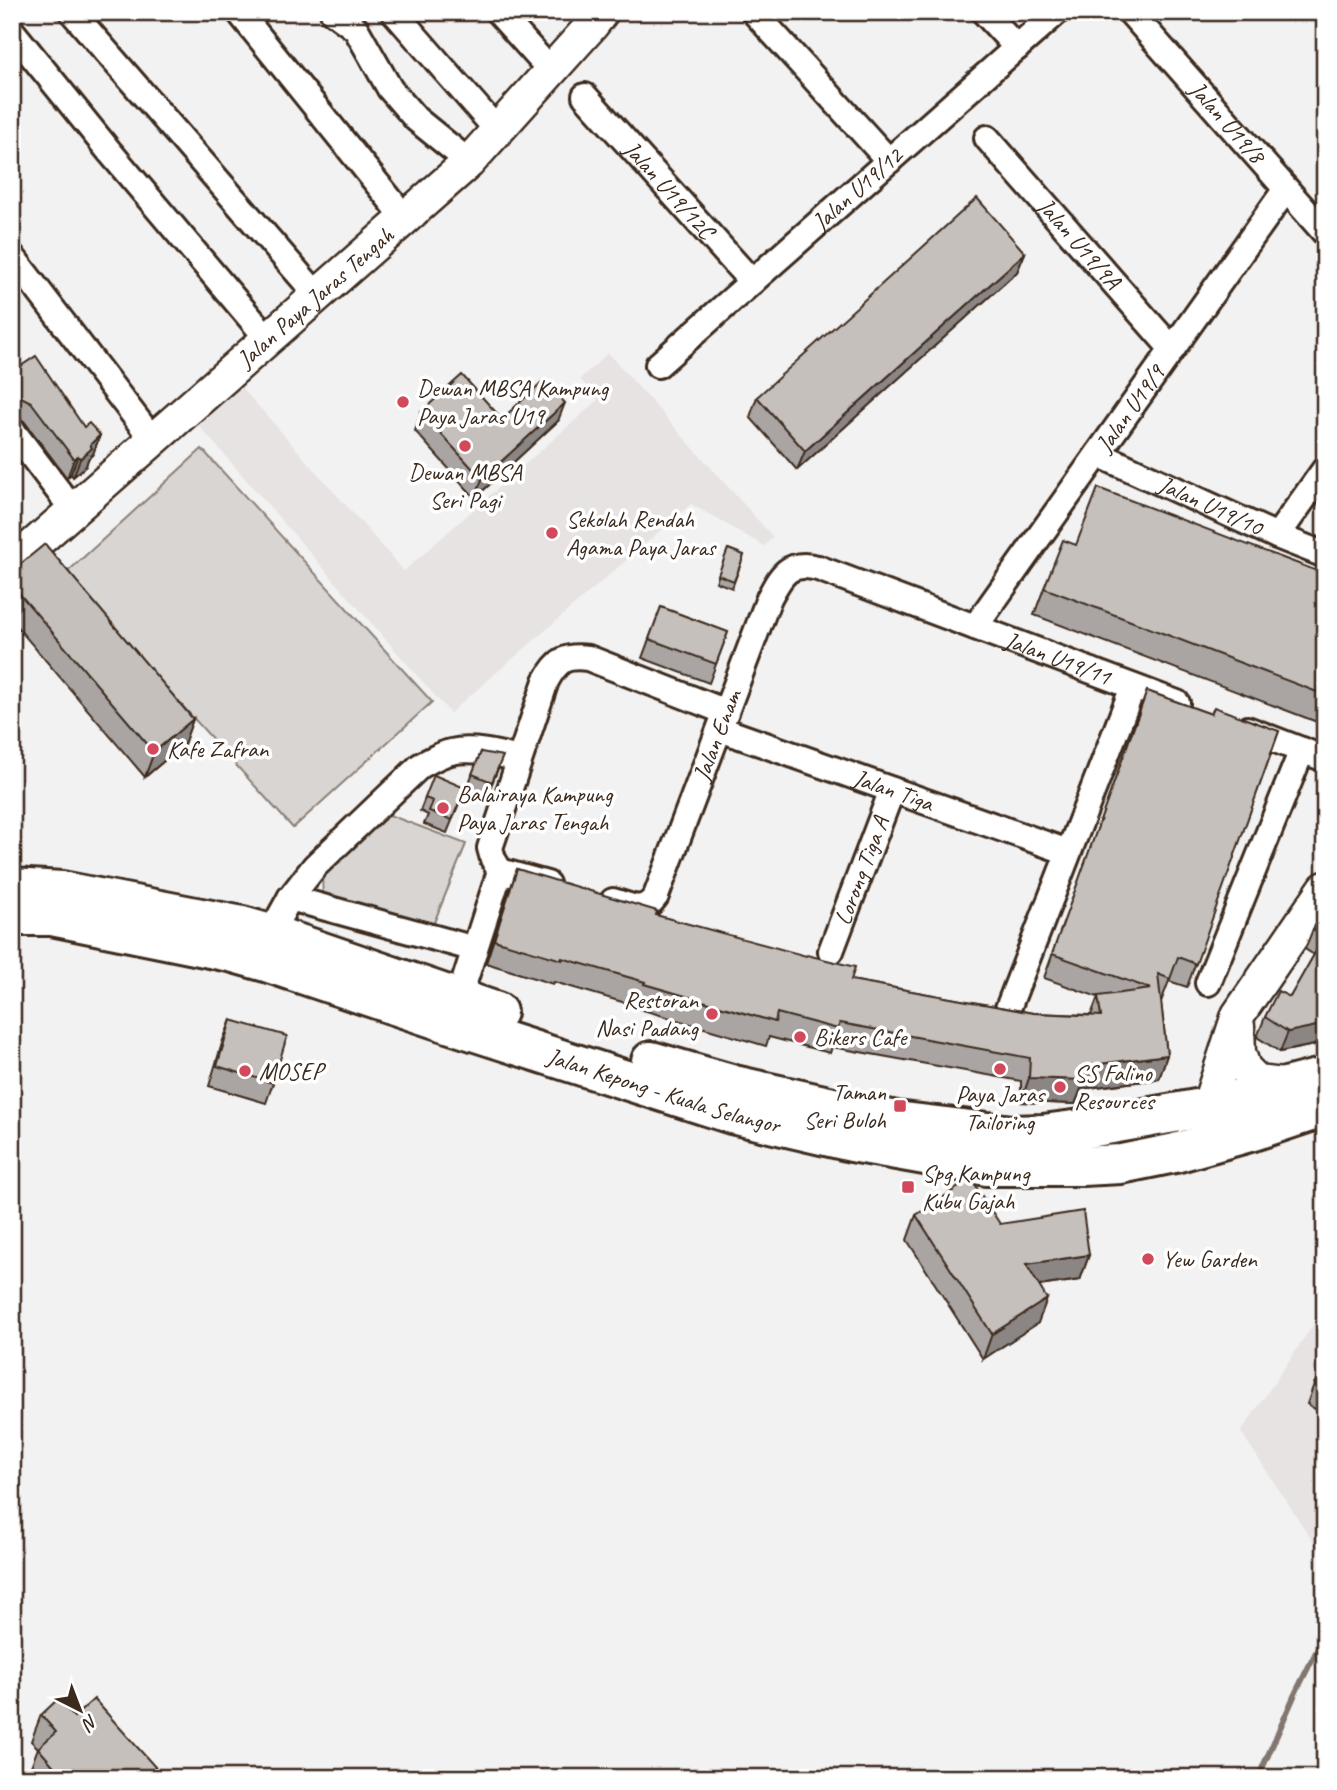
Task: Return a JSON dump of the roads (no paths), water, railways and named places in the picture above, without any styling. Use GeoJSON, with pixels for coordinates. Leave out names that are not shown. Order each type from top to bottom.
{"type":"FeatureCollection","features":[{"type":"Feature","properties":{"kind":"highway","name":"Jalan Kepong - Kuala Selangor"},"geometry":{"type":"LineString","coordinates":[[12,888],[62,891],[242,926],[558,1034],[734,1085],[896,1121],[1013,1135],[1043,1134],[1208,1107],[1308,1082]]}},
{"type":"Feature","properties":{"kind":"highway","name":"Jalan Kepong - Kuala Selangor"},"geometry":{"type":"LineString","coordinates":[[12,916],[51,916],[233,953],[732,1114],[852,1142],[987,1166],[1082,1167],[1121,1164],[1175,1153],[1253,1131],[1325,1104]]}},
{"type":"Feature","properties":{"kind":"highway"},"geometry":{"type":"LineString","coordinates":[[987,1166],[1146,1144],[1185,1132],[1208,1107],[1224,1118],[1247,1121],[1325,1104]]}},
{"type":"Feature","properties":{"kind":"street"},"geometry":{"type":"LineString","coordinates":[[72,12],[317,295]]}},
{"type":"Feature","properties":{"kind":"street"},"geometry":{"type":"LineString","coordinates":[[239,12],[405,218]]}},
{"type":"Feature","properties":{"kind":"street"},"geometry":{"type":"LineString","coordinates":[[333,12],[356,29],[390,89],[416,119],[469,162]]}},
{"type":"Feature","properties":{"kind":"street"},"geometry":{"type":"LineString","coordinates":[[394,12],[497,130]]}},
{"type":"Feature","properties":{"kind":"street"},"geometry":{"type":"LineString","coordinates":[[498,12],[551,71]]}},
{"type":"Feature","properties":{"kind":"street"},"geometry":{"type":"LineString","coordinates":[[754,12],[889,161]]}},
{"type":"Feature","properties":{"kind":"street"},"geometry":{"type":"LineString","coordinates":[[984,12],[1017,48]]}},
{"type":"Feature","properties":{"kind":"street","name":"Jalan U19/12"},"geometry":{"type":"LineString","coordinates":[[658,365],[1057,12]]}},
{"type":"Feature","properties":{"kind":"street","name":"Jalan U19/8"},"geometry":{"type":"LineString","coordinates":[[1130,12],[1325,233]]}},
{"type":"Feature","properties":{"kind":"street","name":"Jalan Paya Jaras Tengah"},"geometry":{"type":"LineString","coordinates":[[12,564],[469,162],[551,71],[592,17]]}},
{"type":"Feature","properties":{"kind":"street"},"geometry":{"type":"LineString","coordinates":[[12,31],[109,151],[268,339]]}},
{"type":"Feature","properties":{"kind":"street","name":"Jalan U19/12C"},"geometry":{"type":"LineString","coordinates":[[585,96],[752,282]]}},
{"type":"Feature","properties":{"kind":"street","name":"Jalan U19/9A"},"geometry":{"type":"LineString","coordinates":[[987,138],[1172,349]]}},
{"type":"Feature","properties":{"kind":"street","name":"Jalan U19/9"},"geometry":{"type":"LineString","coordinates":[[975,627],[1286,189]]}},
{"type":"Feature","properties":{"kind":"street"},"geometry":{"type":"LineString","coordinates":[[12,256],[153,440]]}},
{"type":"Feature","properties":{"kind":"street"},"geometry":{"type":"LineString","coordinates":[[12,430],[73,510]]}},
{"type":"Feature","properties":{"kind":"street","name":"Jalan U19/10"},"geometry":{"type":"LineString","coordinates":[[1098,454],[1277,536],[1325,555]]}},
{"type":"Feature","properties":{"kind":"street"},"geometry":{"type":"LineString","coordinates":[[1277,536],[1325,469]]}},
{"type":"Feature","properties":{"kind":"street","name":"Jalan U19/11"},"geometry":{"type":"LineString","coordinates":[[791,568],[805,564],[818,568],[1198,711]]}},
{"type":"Feature","properties":{"kind":"street","name":"Jalan Enam"},"geometry":{"type":"LineString","coordinates":[[500,871],[637,908],[648,906],[656,896],[769,598],[779,580],[791,568]]}},
{"type":"Feature","properties":{"kind":"street","name":"Jalan Tiga"},"geometry":{"type":"LineString","coordinates":[[500,871],[490,848],[546,681],[553,668],[564,659],[575,656],[588,658],[723,720],[892,790],[1068,852]]}},
{"type":"Feature","properties":{"kind":"street"},"geometry":{"type":"LineString","coordinates":[[1007,1012],[1133,687]]}},
{"type":"Feature","properties":{"kind":"street"},"geometry":{"type":"LineString","coordinates":[[1208,983],[1313,755],[1224,721]]}},
{"type":"Feature","properties":{"kind":"street"},"geometry":{"type":"LineString","coordinates":[[270,934],[290,898],[314,866],[419,766],[453,751],[487,752],[519,759]]}},
{"type":"Feature","properties":{"kind":"street","name":"Lorong Tiga A"},"geometry":{"type":"LineString","coordinates":[[831,951],[892,790]]}},
{"type":"Feature","properties":{"kind":"street"},"geometry":{"type":"LineString","coordinates":[[459,998],[500,871]]}},
{"type":"Feature","properties":{"kind":"street"},"geometry":{"type":"LineString","coordinates":[[1208,1107],[1238,1014],[1325,888]]}},
{"type":"Feature","properties":{"kind":"street"},"geometry":{"type":"LineString","coordinates":[[290,898],[475,949]]}},
{"type":"Feature","properties":{"kind":"street"},"geometry":{"type":"LineString","coordinates":[[1238,1014],[1239,1052],[1244,1068],[1258,1082],[1308,1082]]}},
{"type":"Feature","properties":{"kind":"waterway"},"geometry":{"type":"LineString","coordinates":[[1258,1778],[1325,1634]]}},
{"type":"Feature","properties":{"kind":"place","name":"Dewan MBSA Kampung Paya Jaras U19"},"geometry":{"type":"Point","coordinates":[403,402]}},
{"type":"Feature","properties":{"kind":"place","name":"Dewan MBSA Seri Pagi"},"geometry":{"type":"Point","coordinates":[465,446]}},
{"type":"Feature","properties":{"kind":"place","name":"Sekolah Rendah Agama Paya Jaras"},"geometry":{"type":"Point","coordinates":[552,533]}},
{"type":"Feature","properties":{"kind":"place","name":"Kafe Zafran"},"geometry":{"type":"Point","coordinates":[153,749]}},
{"type":"Feature","properties":{"kind":"place","name":"Balairaya Kampung Paya Jaras Tengah"},"geometry":{"type":"Point","coordinates":[443,808]}},
{"type":"Feature","properties":{"kind":"place","name":"Restoran Nasi Padang"},"geometry":{"type":"Point","coordinates":[712,1014]}},
{"type":"Feature","properties":{"kind":"place","name":"Bikers Cafe"},"geometry":{"type":"Point","coordinates":[800,1037]}},
{"type":"Feature","properties":{"kind":"place","name":"Paya Jaras Tailoring"},"geometry":{"type":"Point","coordinates":[1000,1069]}},
{"type":"Feature","properties":{"kind":"place","name":"MOSEP"},"geometry":{"type":"Point","coordinates":[245,1071]}},
{"type":"Feature","properties":{"kind":"place","name":"SS Falino Resources"},"geometry":{"type":"Point","coordinates":[1060,1087]}},
{"type":"Feature","properties":{"kind":"place","name":"Taman Seri Buloh"},"geometry":{"type":"Point","coordinates":[900,1106]}},
{"type":"Feature","properties":{"kind":"place","name":"Spg Kampung Kubu Gajah"},"geometry":{"type":"Point","coordinates":[908,1187]}},
{"type":"Feature","properties":{"kind":"place","name":"Yew Garden"},"geometry":{"type":"Point","coordinates":[1148,1259]}}]}
